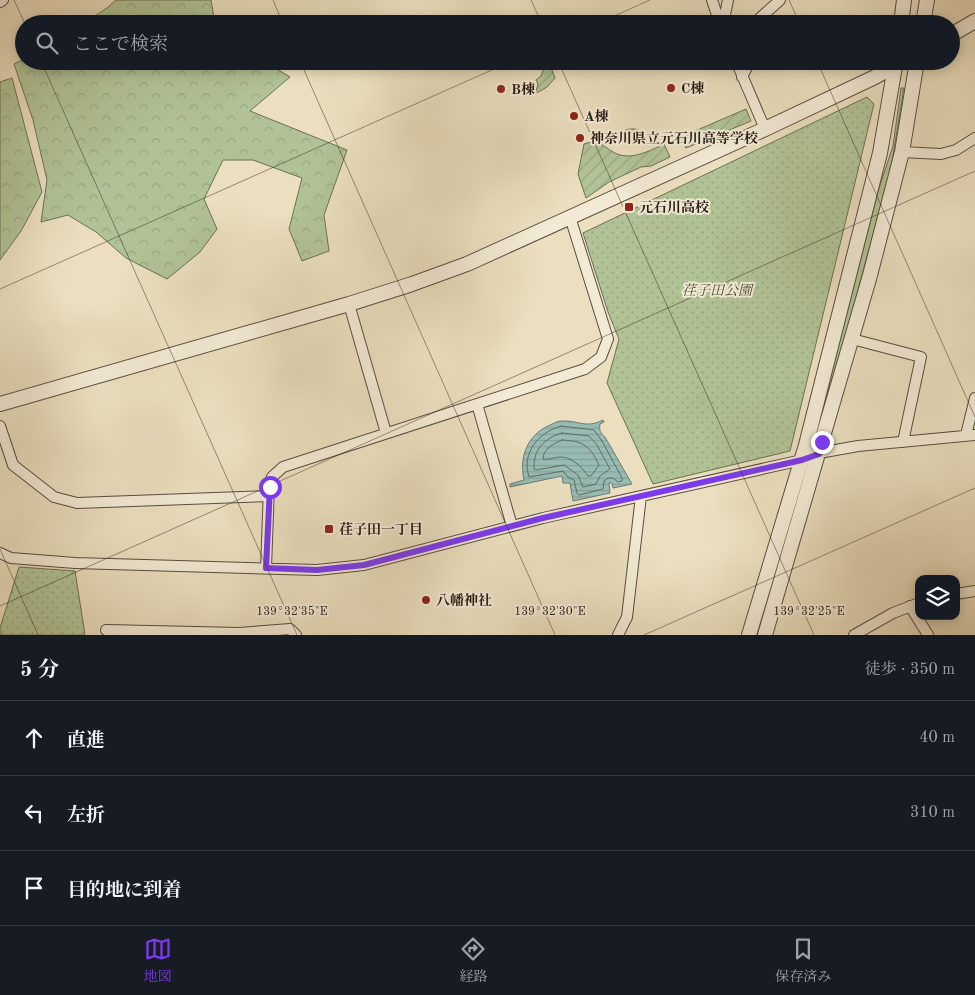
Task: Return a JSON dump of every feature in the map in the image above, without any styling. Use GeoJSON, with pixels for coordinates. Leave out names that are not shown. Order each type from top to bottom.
{"type":"FeatureCollection","features":[{"type":"Feature","properties":{"kind":"street"},"geometry":{"type":"LineString","coordinates":[[712,0],[718,15]]}},
{"type":"Feature","properties":{"kind":"street"},"geometry":{"type":"LineString","coordinates":[[724,15],[728,0]]}},
{"type":"Feature","properties":{"kind":"street"},"geometry":{"type":"LineString","coordinates":[[763,15],[780,0]]}},
{"type":"Feature","properties":{"kind":"street"},"geometry":{"type":"LineString","coordinates":[[902,15],[904,0]]}},
{"type":"Feature","properties":{"kind":"street"},"geometry":{"type":"LineString","coordinates":[[924,15],[927,0]]}},
{"type":"Feature","properties":{"kind":"street"},"geometry":{"type":"LineString","coordinates":[[960,30],[975,21]]}},
{"type":"Feature","properties":{"kind":"street"},"geometry":{"type":"LineString","coordinates":[[740,70],[765,129]]}},
{"type":"Feature","properties":{"kind":"street"},"geometry":{"type":"LineString","coordinates":[[742,76],[745,70]]}},
{"type":"Feature","properties":{"kind":"street"},"geometry":{"type":"LineString","coordinates":[[0,404],[349,304],[467,264],[765,129],[886,70]]}},
{"type":"Feature","properties":{"kind":"street"},"geometry":{"type":"LineString","coordinates":[[750,635],[802,460],[880,153],[897,70]]}},
{"type":"Feature","properties":{"kind":"street"},"geometry":{"type":"LineString","coordinates":[[765,635],[852,339],[902,152],[916,70]]}},
{"type":"Feature","properties":{"kind":"street"},"geometry":{"type":"LineString","coordinates":[[902,152],[941,154],[956,150],[975,138]]}},
{"type":"Feature","properties":{"kind":"street"},"geometry":{"type":"LineString","coordinates":[[266,568],[270,487],[272,477],[283,467],[585,369],[600,357],[608,339],[570,217]]}},
{"type":"Feature","properties":{"kind":"street"},"geometry":{"type":"LineString","coordinates":[[349,304],[386,433]]}},
{"type":"Feature","properties":{"kind":"street"},"geometry":{"type":"LineString","coordinates":[[852,339],[921,357],[902,442]]}},
{"type":"Feature","properties":{"kind":"street"},"geometry":{"type":"LineString","coordinates":[[0,553],[11,558],[75,563],[317,570],[364,565],[512,526],[802,460],[819,454],[858,446],[971,435],[975,398]]}},
{"type":"Feature","properties":{"kind":"street"},"geometry":{"type":"LineString","coordinates":[[477,404],[512,526]]}},
{"type":"Feature","properties":{"kind":"street"},"geometry":{"type":"LineString","coordinates":[[0,426],[13,465],[54,497],[77,502],[269,496]]}},
{"type":"Feature","properties":{"kind":"street"},"geometry":{"type":"LineString","coordinates":[[618,635],[627,617],[641,496]]}},
{"type":"Feature","properties":{"kind":"street"},"geometry":{"type":"LineString","coordinates":[[960,593],[975,591]]}},
{"type":"Feature","properties":{"kind":"street"},"geometry":{"type":"LineString","coordinates":[[854,635],[893,613],[914,604],[928,635]]}},
{"type":"Feature","properties":{"kind":"street"},"geometry":{"type":"LineString","coordinates":[[106,630],[239,633],[290,629],[296,635]]}},
{"type":"Feature","properties":{"kind":"green space"},"geometry":{"type":"Polygon","coordinates":[[[116,0],[211,0],[214,15],[96,15],[116,0]]]}},
{"type":"Feature","properties":{"kind":"green space"},"geometry":{"type":"Polygon","coordinates":[[[16,70],[278,70],[290,77],[250,111],[347,150],[324,215],[329,251],[302,261],[289,229],[302,178],[253,160],[223,160],[204,199],[217,229],[200,252],[167,279],[126,258],[96,232],[68,215],[41,222],[47,180],[33,120],[16,70]]]}},
{"type":"Feature","properties":{"kind":"green space"},"geometry":{"type":"Polygon","coordinates":[[[543,70],[552,70],[555,78],[547,87],[535,94],[538,84],[536,80],[541,76],[543,70]]]}},
{"type":"Feature","properties":{"kind":"green space"},"geometry":{"type":"Polygon","coordinates":[[[12,78],[42,192],[21,231],[0,260],[0,82],[12,78]]]}},
{"type":"Feature","properties":{"kind":"green space"},"geometry":{"type":"Polygon","coordinates":[[[901,88],[904,88],[891,168],[820,430],[816,433],[879,188],[893,146],[901,88]]]}},
{"type":"Feature","properties":{"kind":"green space","name":"荏子田公園"},"geometry":{"type":"Polygon","coordinates":[[[867,97],[874,104],[790,451],[653,484],[607,383],[619,339],[608,312],[583,233],[867,97]]]}},
{"type":"Feature","properties":{"kind":"green space"},"geometry":{"type":"Polygon","coordinates":[[[746,109],[751,121],[686,148],[681,137],[746,109]]]}},
{"type":"Feature","properties":{"kind":"green space"},"geometry":{"type":"Polygon","coordinates":[[[629,129],[640,131],[640,135],[622,141],[615,138],[615,134],[629,129]]]}},
{"type":"Feature","properties":{"kind":"green space"},"geometry":{"type":"Polygon","coordinates":[[[595,141],[615,153],[627,156],[640,154],[664,144],[670,157],[651,166],[641,167],[609,182],[586,198],[578,174],[584,144],[595,141]]]}},
{"type":"Feature","properties":{"kind":"green space"},"geometry":{"type":"Polygon","coordinates":[[[807,475],[761,635],[756,635],[802,476],[807,475]]]}},
{"type":"Feature","properties":{"kind":"green space"},"geometry":{"type":"Polygon","coordinates":[[[19,567],[75,571],[85,635],[0,635],[0,628],[19,567]]]}},
{"type":"Feature","properties":{"kind":"water"},"geometry":{"type":"Polygon","coordinates":[[[603,420],[604,422],[600,424],[600,431],[632,484],[613,488],[612,483],[609,483],[610,493],[573,501],[570,483],[563,483],[562,476],[510,487],[510,484],[524,480],[523,463],[526,448],[542,429],[560,421],[591,424],[603,420]]]}},
{"type":"Feature","properties":{"kind":"place","name":"C棟"},"geometry":{"type":"Point","coordinates":[671,88]}},
{"type":"Feature","properties":{"kind":"place","name":"B棟"},"geometry":{"type":"Point","coordinates":[501,89]}},
{"type":"Feature","properties":{"kind":"place","name":"A棟"},"geometry":{"type":"Point","coordinates":[574,116]}},
{"type":"Feature","properties":{"kind":"place","name":"神奈川県立元石川高等学校"},"geometry":{"type":"Point","coordinates":[580,138]}},
{"type":"Feature","properties":{"kind":"place","name":"元石川高校"},"geometry":{"type":"Point","coordinates":[629,207]}},
{"type":"Feature","properties":{"kind":"place","name":"荏子田一丁目"},"geometry":{"type":"Point","coordinates":[329,529]}},
{"type":"Feature","properties":{"kind":"place","name":"八幡神社"},"geometry":{"type":"Point","coordinates":[426,600]}},
{"type":"Feature","properties":{"kind":"route"},"geometry":{"type":"LineString","coordinates":[[270,487],[266,568],[317,570],[364,565],[543,518],[802,460],[819,454],[822,442]]}}]}
